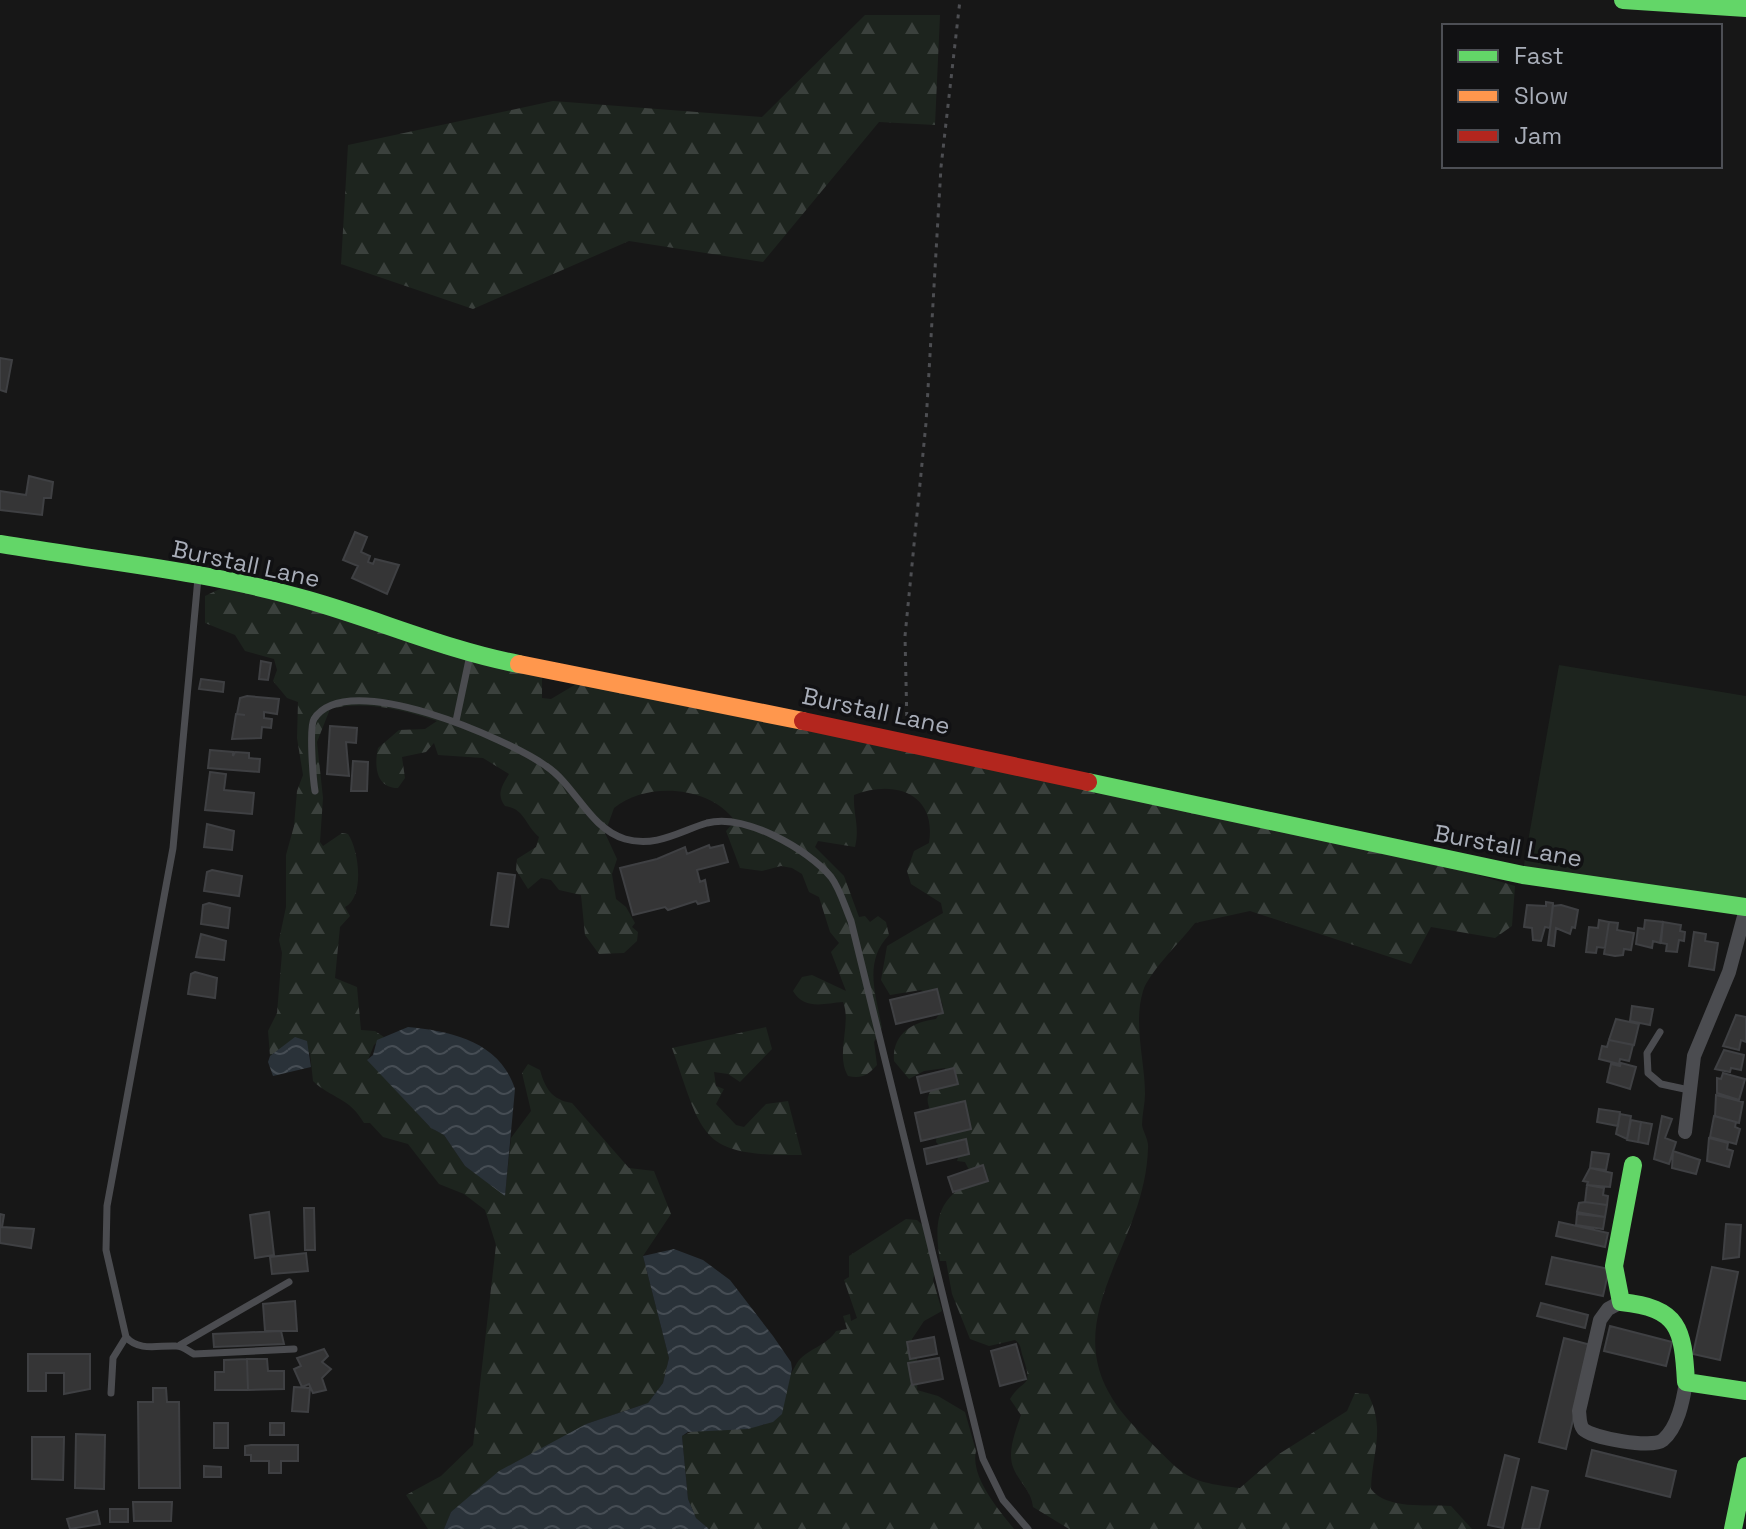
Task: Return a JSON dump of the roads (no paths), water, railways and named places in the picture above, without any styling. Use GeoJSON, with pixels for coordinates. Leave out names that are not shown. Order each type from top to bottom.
{"type":"FeatureCollection","features":[{"type":"Feature","properties":{"kind":"street"},"geometry":{"type":"LineString","coordinates":[[1623,0],[1746,8]]}},
{"type":"Feature","properties":{"kind":"street","name":"Burstall Lane"},"geometry":{"type":"LineString","coordinates":[[0,544],[198,576],[309,600],[471,653],[908,742],[1394,850],[1523,875],[1746,908]]}},
{"type":"Feature","properties":{"kind":"street"},"geometry":{"type":"LineString","coordinates":[[1685,1132],[1698,1041],[1729,972],[1746,908]]}},
{"type":"Feature","properties":{"kind":"street"},"geometry":{"type":"LineString","coordinates":[[1621,1302],[1614,1266],[1633,1165]]}},
{"type":"Feature","properties":{"kind":"street"},"geometry":{"type":"LineString","coordinates":[[1621,1302],[1666,1311],[1678,1321],[1684,1337],[1686,1382],[1674,1425],[1663,1440],[1653,1445],[1598,1435],[1585,1431],[1581,1426],[1579,1411],[1600,1320],[1608,1309],[1621,1302]]}},
{"type":"Feature","properties":{"kind":"street"},"geometry":{"type":"LineString","coordinates":[[1686,1382],[1746,1391]]}},
{"type":"Feature","properties":{"kind":"street"},"geometry":{"type":"LineString","coordinates":[[1733,1529],[1746,1466]]}},
{"type":"Feature","properties":{"kind":"lane"},"geometry":{"type":"LineString","coordinates":[[198,576],[173,848],[116,1144],[105,1222],[109,1268],[126,1337],[131,1344],[145,1347],[180,1345],[289,1282]]}},
{"type":"Feature","properties":{"kind":"lane"},"geometry":{"type":"LineString","coordinates":[[456,721],[471,653]]}},
{"type":"Feature","properties":{"kind":"lane"},"geometry":{"type":"LineString","coordinates":[[315,791],[315,764],[310,735],[315,717],[327,707],[377,702],[456,721],[494,735],[547,766],[575,793],[596,821],[627,839],[667,839],[705,824],[732,820],[751,825],[808,855],[832,878],[851,921],[983,1459],[1003,1500],[1028,1529]]}},
{"type":"Feature","properties":{"kind":"lane"},"geometry":{"type":"LineString","coordinates":[[1660,1032],[1647,1053],[1648,1073],[1661,1084],[1689,1090]]}},
{"type":"Feature","properties":{"kind":"lane"},"geometry":{"type":"LineString","coordinates":[[111,1393],[113,1358],[126,1337]]}},
{"type":"Feature","properties":{"kind":"lane"},"geometry":{"type":"LineString","coordinates":[[180,1345],[194,1354],[294,1349]]}},
{"type":"Feature","properties":{"kind":"water"},"geometry":{"type":"Polygon","coordinates":[[[408,1027],[441,1032],[472,1042],[498,1060],[508,1073],[515,1089],[505,1196],[465,1166],[444,1135],[431,1128],[367,1060],[373,1055],[377,1040],[408,1027]]]}},
{"type":"Feature","properties":{"kind":"water"},"geometry":{"type":"Polygon","coordinates":[[[295,1037],[307,1041],[311,1067],[273,1076],[268,1062],[270,1056],[295,1037]]]}},
{"type":"Feature","properties":{"kind":"water"},"geometry":{"type":"Polygon","coordinates":[[[674,1249],[703,1260],[730,1280],[773,1336],[791,1362],[792,1369],[782,1414],[773,1422],[748,1429],[688,1432],[682,1436],[688,1499],[696,1518],[709,1529],[444,1529],[451,1512],[499,1471],[586,1424],[648,1403],[663,1383],[669,1358],[643,1256],[674,1249]]]}}]}
